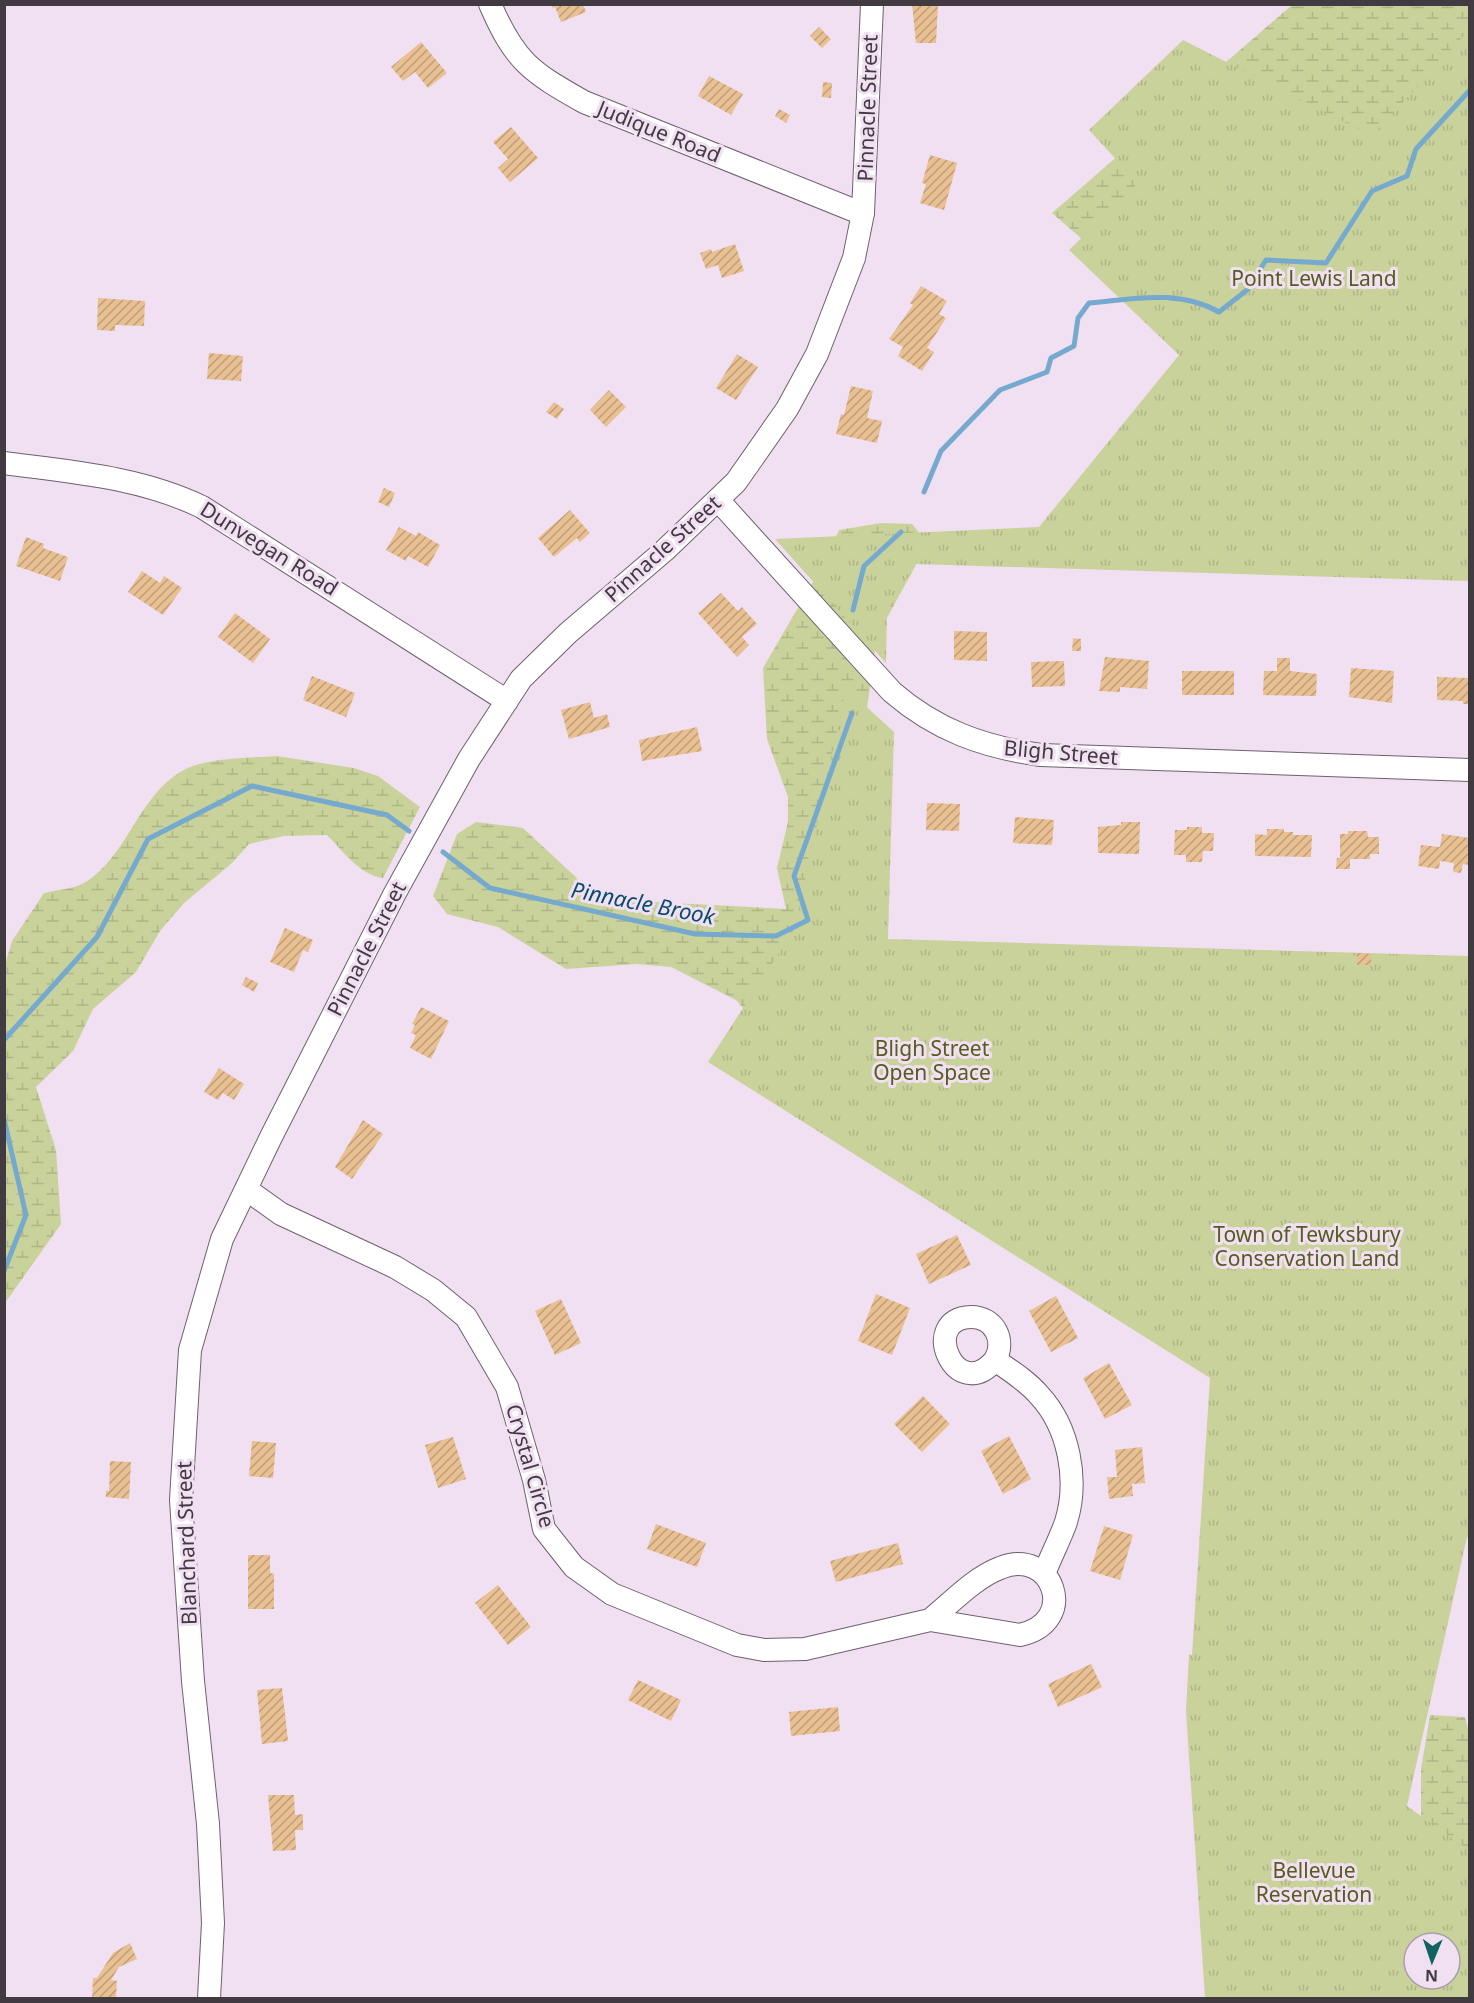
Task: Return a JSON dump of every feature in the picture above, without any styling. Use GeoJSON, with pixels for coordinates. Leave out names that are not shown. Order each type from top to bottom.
{"type":"FeatureCollection","features":[{"type":"Feature","properties":{"kind":"street","name":"Judique Road"},"geometry":{"type":"LineString","coordinates":[[490,4],[501,30],[521,60],[544,79],[584,102],[863,214]]}},
{"type":"Feature","properties":{"kind":"street","name":"Pinnacle Street"},"geometry":{"type":"LineString","coordinates":[[320,1042],[395,893],[469,759],[521,679],[568,633],[664,551],[736,482],[787,409],[817,354],[854,258],[863,214],[872,4]]}},
{"type":"Feature","properties":{"kind":"street","name":"Dunvegan Road"},"geometry":{"type":"LineString","coordinates":[[4,463],[136,483],[160,489],[202,507],[507,701]]}},
{"type":"Feature","properties":{"kind":"street","name":"Bligh Street"},"geometry":{"type":"LineString","coordinates":[[718,500],[892,692],[912,710],[940,728],[972,742],[1007,751],[1041,755],[1470,770]]}},
{"type":"Feature","properties":{"kind":"street","name":"Blanchard Street"},"geometry":{"type":"LineString","coordinates":[[209,1998],[213,1923],[208,1824],[193,1682],[181,1500],[190,1350],[222,1239],[320,1042]]}},
{"type":"Feature","properties":{"kind":"street","name":"Crystal Circle"},"geometry":{"type":"LineString","coordinates":[[246,1189],[281,1214],[394,1267],[433,1290],[466,1317],[507,1387],[534,1480],[544,1529],[574,1566],[612,1594],[737,1645],[778,1651],[805,1649],[930,1620],[1006,1634],[1032,1632],[1050,1617],[1055,1594],[1044,1574],[1024,1563],[1000,1568],[976,1583],[930,1620]]}},
{"type":"Feature","properties":{"kind":"street"},"geometry":{"type":"LineString","coordinates":[[995,1360],[1021,1377],[1045,1401],[1060,1427],[1070,1463],[1072,1483],[1066,1521],[1044,1574]]}},
{"type":"Feature","properties":{"kind":"green space"},"geometry":{"type":"Polygon","coordinates":[[[1292,5],[1469,5],[1469,272],[1195,337],[1052,213],[1292,5]]]}},
{"type":"Feature","properties":{"kind":"green space","name":"Point Lewis Land"},"geometry":{"type":"Polygon","coordinates":[[[1469,30],[1469,581],[916,564],[887,612],[886,663],[775,539],[1039,527],[1179,355],[1069,250],[1138,183],[1089,130],[1183,40],[1372,136],[1469,30]]]}},
{"type":"Feature","properties":{"kind":"green space"},"geometry":{"type":"Polygon","coordinates":[[[881,523],[912,524],[928,543],[877,636],[863,738],[767,1035],[736,1000],[671,967],[636,964],[566,969],[498,927],[447,914],[433,896],[457,834],[476,822],[523,828],[594,894],[654,902],[786,909],[777,868],[788,822],[788,797],[767,739],[763,668],[824,563],[839,530],[881,523]]]}},
{"type":"Feature","properties":{"kind":"green space"},"geometry":{"type":"Polygon","coordinates":[[[846,688],[894,732],[888,939],[1469,956],[1469,1538],[1467,1537],[1407,1806],[1469,1850],[1469,1998],[1205,1998],[1186,1711],[1189,1654],[1192,1655],[1210,1378],[708,1062],[795,928],[846,688]]]}},
{"type":"Feature","properties":{"kind":"green space"},"geometry":{"type":"Polygon","coordinates":[[[277,756],[354,768],[378,776],[420,807],[383,878],[367,873],[327,835],[284,836],[249,844],[231,864],[184,903],[160,931],[136,972],[93,1009],[73,1051],[36,1087],[56,1150],[61,1224],[5,1303],[4,968],[12,941],[44,893],[80,885],[99,872],[111,859],[154,796],[182,771],[192,766],[215,761],[277,756]]]}},
{"type":"Feature","properties":{"kind":"green space"},"geometry":{"type":"Polygon","coordinates":[[[1430,1715],[1465,1717],[1470,1737],[1469,1998],[1398,1998],[1402,1980],[1402,1991],[1462,1991],[1462,1931],[1413,1931],[1421,1892],[1421,1769],[1430,1715]]]}},
{"type":"Feature","properties":{"kind":"building"},"geometry":{"type":"Polygon","coordinates":[[[551,4],[583,4],[586,12],[561,22],[555,7],[553,8],[551,4]]]}},
{"type":"Feature","properties":{"kind":"building"},"geometry":{"type":"Polygon","coordinates":[[[912,4],[938,4],[936,43],[916,43],[912,4]]]}},
{"type":"Feature","properties":{"kind":"building"},"geometry":{"type":"Polygon","coordinates":[[[819,27],[831,39],[822,48],[810,36],[819,27]]]}},
{"type":"Feature","properties":{"kind":"building"},"geometry":{"type":"Polygon","coordinates":[[[421,42],[447,73],[428,88],[415,72],[403,81],[391,67],[421,42]]]}},
{"type":"Feature","properties":{"kind":"building"},"geometry":{"type":"Polygon","coordinates":[[[709,76],[743,94],[731,115],[698,96],[709,76]]]}},
{"type":"Feature","properties":{"kind":"building"},"geometry":{"type":"Polygon","coordinates":[[[823,82],[832,83],[831,98],[822,97],[823,82]]]}},
{"type":"Feature","properties":{"kind":"building"},"geometry":{"type":"Polygon","coordinates":[[[779,109],[790,115],[786,123],[775,116],[779,109]]]}},
{"type":"Feature","properties":{"kind":"building"},"geometry":{"type":"Polygon","coordinates":[[[511,127],[538,158],[510,182],[498,168],[508,159],[493,142],[511,127]]]}},
{"type":"Feature","properties":{"kind":"building"},"geometry":{"type":"Polygon","coordinates":[[[930,155],[957,163],[944,210],[920,203],[926,184],[922,183],[930,155]]]}},
{"type":"Feature","properties":{"kind":"building"},"geometry":{"type":"Polygon","coordinates":[[[735,244],[744,271],[722,278],[718,265],[706,269],[700,253],[711,249],[712,252],[735,244]]]}},
{"type":"Feature","properties":{"kind":"building"},"geometry":{"type":"Polygon","coordinates":[[[921,286],[947,301],[939,314],[946,318],[927,348],[934,352],[922,371],[898,356],[903,347],[889,339],[913,305],[910,303],[921,286]]]}},
{"type":"Feature","properties":{"kind":"building"},"geometry":{"type":"Polygon","coordinates":[[[98,298],[145,301],[144,326],[115,325],[115,331],[97,330],[98,298]]]}},
{"type":"Feature","properties":{"kind":"building"},"geometry":{"type":"Polygon","coordinates":[[[209,353],[243,356],[241,381],[207,379],[209,353]]]}},
{"type":"Feature","properties":{"kind":"building"},"geometry":{"type":"Polygon","coordinates":[[[737,354],[758,367],[736,400],[716,388],[737,354]]]}},
{"type":"Feature","properties":{"kind":"building"},"geometry":{"type":"Polygon","coordinates":[[[851,386],[873,391],[867,418],[882,421],[877,443],[836,434],[841,414],[844,415],[851,386]]]}},
{"type":"Feature","properties":{"kind":"building"},"geometry":{"type":"Polygon","coordinates":[[[609,390],[626,407],[606,427],[590,410],[609,390]]]}},
{"type":"Feature","properties":{"kind":"building"},"geometry":{"type":"Polygon","coordinates":[[[554,402],[564,409],[557,419],[546,412],[554,402]]]}},
{"type":"Feature","properties":{"kind":"building"},"geometry":{"type":"Polygon","coordinates":[[[384,488],[395,493],[389,507],[378,502],[384,488]]]}},
{"type":"Feature","properties":{"kind":"building"},"geometry":{"type":"Polygon","coordinates":[[[570,510],[590,533],[580,542],[577,538],[554,557],[538,538],[570,510]]]}},
{"type":"Feature","properties":{"kind":"building"},"geometry":{"type":"Polygon","coordinates":[[[399,527],[416,536],[418,532],[440,545],[428,567],[408,556],[406,561],[386,550],[399,527]]]}},
{"type":"Feature","properties":{"kind":"building"},"geometry":{"type":"Polygon","coordinates":[[[26,537],[44,544],[43,548],[68,557],[60,581],[16,566],[26,537]]]}},
{"type":"Feature","properties":{"kind":"building"},"geometry":{"type":"Polygon","coordinates":[[[142,571],[160,583],[164,576],[182,588],[163,615],[128,592],[142,571]]]}},
{"type":"Feature","properties":{"kind":"building"},"geometry":{"type":"Polygon","coordinates":[[[721,593],[738,611],[742,607],[757,624],[742,637],[749,645],[737,657],[698,613],[721,593]]]}},
{"type":"Feature","properties":{"kind":"building"},"geometry":{"type":"Polygon","coordinates":[[[235,613],[270,639],[253,663],[218,637],[235,613]]]}},
{"type":"Feature","properties":{"kind":"building"},"geometry":{"type":"Polygon","coordinates":[[[954,631],[987,632],[987,661],[954,660],[954,631]]]}},
{"type":"Feature","properties":{"kind":"building"},"geometry":{"type":"Polygon","coordinates":[[[1073,638],[1081,639],[1081,651],[1072,651],[1073,638]]]}},
{"type":"Feature","properties":{"kind":"building"},"geometry":{"type":"Polygon","coordinates":[[[1105,657],[1149,661],[1147,689],[1120,687],[1120,692],[1099,691],[1105,657]]]}},
{"type":"Feature","properties":{"kind":"building"},"geometry":{"type":"Polygon","coordinates":[[[1277,658],[1290,658],[1290,671],[1317,674],[1316,696],[1263,695],[1264,671],[1277,671],[1277,658]]]}},
{"type":"Feature","properties":{"kind":"building"},"geometry":{"type":"Polygon","coordinates":[[[1064,661],[1065,686],[1032,687],[1031,662],[1064,661]]]}},
{"type":"Feature","properties":{"kind":"building"},"geometry":{"type":"Polygon","coordinates":[[[1351,668],[1394,671],[1392,703],[1349,697],[1351,668]]]}},
{"type":"Feature","properties":{"kind":"building"},"geometry":{"type":"Polygon","coordinates":[[[1182,671],[1234,671],[1234,695],[1182,695],[1182,671]]]}},
{"type":"Feature","properties":{"kind":"building"},"geometry":{"type":"Polygon","coordinates":[[[312,676],[355,693],[346,717],[303,700],[312,676]]]}},
{"type":"Feature","properties":{"kind":"building"},"geometry":{"type":"Polygon","coordinates":[[[1437,677],[1468,678],[1470,704],[1463,704],[1463,701],[1437,700],[1437,677]]]}},
{"type":"Feature","properties":{"kind":"building"},"geometry":{"type":"Polygon","coordinates":[[[590,702],[594,718],[607,714],[610,727],[569,739],[561,710],[590,702]]]}},
{"type":"Feature","properties":{"kind":"building"},"geometry":{"type":"Polygon","coordinates":[[[697,727],[702,751],[642,761],[639,740],[697,727]]]}},
{"type":"Feature","properties":{"kind":"building"},"geometry":{"type":"Polygon","coordinates":[[[927,803],[960,804],[959,831],[926,830],[927,803]]]}},
{"type":"Feature","properties":{"kind":"building"},"geometry":{"type":"Polygon","coordinates":[[[1015,817],[1054,820],[1052,845],[1013,843],[1015,817]]]}},
{"type":"Feature","properties":{"kind":"building"},"geometry":{"type":"Polygon","coordinates":[[[1121,822],[1140,822],[1139,854],[1098,853],[1098,827],[1121,825],[1121,822]]]}},
{"type":"Feature","properties":{"kind":"building"},"geometry":{"type":"Polygon","coordinates":[[[1187,827],[1202,827],[1202,833],[1214,833],[1213,851],[1203,851],[1202,862],[1186,862],[1186,855],[1174,855],[1175,830],[1187,830],[1187,827]]]}},
{"type":"Feature","properties":{"kind":"building"},"geometry":{"type":"Polygon","coordinates":[[[1267,829],[1284,829],[1284,832],[1293,832],[1293,835],[1312,835],[1311,857],[1255,856],[1255,834],[1267,835],[1267,829]]]}},
{"type":"Feature","properties":{"kind":"building"},"geometry":{"type":"Polygon","coordinates":[[[1348,831],[1367,831],[1368,837],[1379,837],[1379,854],[1370,854],[1370,859],[1350,859],[1350,869],[1336,869],[1337,858],[1340,858],[1340,834],[1348,834],[1348,831]]]}},
{"type":"Feature","properties":{"kind":"building"},"geometry":{"type":"Polygon","coordinates":[[[1442,834],[1470,838],[1470,865],[1463,864],[1461,873],[1453,872],[1454,863],[1440,861],[1439,869],[1418,866],[1421,845],[1440,847],[1442,834]]]}},
{"type":"Feature","properties":{"kind":"building"},"geometry":{"type":"Polygon","coordinates":[[[285,928],[313,940],[308,952],[303,950],[294,972],[270,962],[285,928]]]}},
{"type":"Feature","properties":{"kind":"building"},"geometry":{"type":"Polygon","coordinates":[[[1357,953],[1371,954],[1371,965],[1357,965],[1357,953]]]}},
{"type":"Feature","properties":{"kind":"building"},"geometry":{"type":"Polygon","coordinates":[[[246,977],[258,983],[254,992],[242,985],[246,977]]]}},
{"type":"Feature","properties":{"kind":"building"},"geometry":{"type":"Polygon","coordinates":[[[421,1007],[449,1021],[431,1059],[410,1048],[416,1035],[411,1033],[415,1025],[412,1024],[421,1007]]]}},
{"type":"Feature","properties":{"kind":"building"},"geometry":{"type":"Polygon","coordinates":[[[219,1068],[244,1084],[234,1100],[223,1093],[218,1100],[204,1092],[219,1068]]]}},
{"type":"Feature","properties":{"kind":"building"},"geometry":{"type":"Polygon","coordinates":[[[363,1120],[383,1134],[352,1179],[335,1167],[363,1120]]]}},
{"type":"Feature","properties":{"kind":"building"},"geometry":{"type":"Polygon","coordinates":[[[957,1235],[971,1265],[929,1284],[916,1254],[957,1235]]]}},
{"type":"Feature","properties":{"kind":"building"},"geometry":{"type":"Polygon","coordinates":[[[876,1294],[910,1308],[892,1355],[858,1341],[876,1294]]]}},
{"type":"Feature","properties":{"kind":"building"},"geometry":{"type":"Polygon","coordinates":[[[1056,1296],[1078,1338],[1051,1352],[1029,1311],[1056,1296]]]}},
{"type":"Feature","properties":{"kind":"building"},"geometry":{"type":"Polygon","coordinates":[[[561,1299],[581,1343],[555,1355],[535,1311],[561,1299]]]}},
{"type":"Feature","properties":{"kind":"building"},"geometry":{"type":"Polygon","coordinates":[[[1109,1363],[1132,1405],[1105,1419],[1083,1378],[1109,1363]]]}},
{"type":"Feature","properties":{"kind":"building"},"geometry":{"type":"Polygon","coordinates":[[[923,1396],[950,1424],[922,1452],[894,1424],[923,1396]]]}},
{"type":"Feature","properties":{"kind":"building"},"geometry":{"type":"Polygon","coordinates":[[[1009,1436],[1031,1479],[1003,1494],[981,1451],[1009,1436]]]}},
{"type":"Feature","properties":{"kind":"building"},"geometry":{"type":"Polygon","coordinates":[[[453,1437],[466,1479],[438,1488],[425,1445],[453,1437]]]}},
{"type":"Feature","properties":{"kind":"building"},"geometry":{"type":"Polygon","coordinates":[[[252,1441],[276,1443],[273,1478],[249,1476],[252,1441]]]}},
{"type":"Feature","properties":{"kind":"building"},"geometry":{"type":"Polygon","coordinates":[[[1142,1447],[1145,1483],[1132,1484],[1133,1496],[1109,1499],[1107,1477],[1117,1477],[1115,1450],[1142,1447]]]}},
{"type":"Feature","properties":{"kind":"building"},"geometry":{"type":"Polygon","coordinates":[[[110,1461],[131,1462],[129,1499],[106,1497],[106,1491],[109,1491],[110,1461]]]}},
{"type":"Feature","properties":{"kind":"building"},"geometry":{"type":"Polygon","coordinates":[[[656,1524],[706,1543],[697,1567],[647,1549],[656,1524]]]}},
{"type":"Feature","properties":{"kind":"building"},"geometry":{"type":"Polygon","coordinates":[[[1104,1526],[1133,1535],[1120,1580],[1090,1571],[1104,1526]]]}},
{"type":"Feature","properties":{"kind":"building"},"geometry":{"type":"Polygon","coordinates":[[[898,1543],[903,1564],[836,1582],[830,1561],[898,1543]]]}},
{"type":"Feature","properties":{"kind":"building"},"geometry":{"type":"Polygon","coordinates":[[[248,1555],[270,1555],[270,1573],[274,1574],[274,1609],[248,1609],[248,1555]]]}},
{"type":"Feature","properties":{"kind":"building"},"geometry":{"type":"Polygon","coordinates":[[[498,1585],[531,1627],[508,1645],[475,1603],[498,1585]]]}},
{"type":"Feature","properties":{"kind":"building"},"geometry":{"type":"Polygon","coordinates":[[[1091,1664],[1102,1687],[1058,1707],[1048,1684],[1091,1664]]]}},
{"type":"Feature","properties":{"kind":"building"},"geometry":{"type":"Polygon","coordinates":[[[638,1680],[681,1700],[671,1721],[628,1700],[638,1680]]]}},
{"type":"Feature","properties":{"kind":"building"},"geometry":{"type":"Polygon","coordinates":[[[282,1688],[288,1741],[262,1744],[257,1690],[282,1688]]]}},
{"type":"Feature","properties":{"kind":"building"},"geometry":{"type":"Polygon","coordinates":[[[838,1707],[840,1731],[791,1736],[789,1712],[838,1707]]]}},
{"type":"Feature","properties":{"kind":"building"},"geometry":{"type":"Polygon","coordinates":[[[268,1795],[294,1795],[295,1815],[303,1814],[303,1830],[295,1830],[296,1850],[273,1851],[268,1795]]]}},
{"type":"Feature","properties":{"kind":"building"},"geometry":{"type":"Polygon","coordinates":[[[130,1943],[137,1959],[119,1967],[111,1980],[117,1981],[116,1998],[92,1998],[93,1978],[97,1978],[113,1953],[130,1943]]]}},
{"type":"Feature","properties":{"kind":"waterway","name":"Pinnacle Brook"},"geometry":{"type":"LineString","coordinates":[[924,492],[941,451],[1000,390],[1047,372],[1051,358],[1074,346],[1078,318],[1089,303],[1139,298],[1172,298],[1188,300],[1219,312],[1247,290],[1266,260],[1326,263],[1372,191],[1407,176],[1416,149],[1470,90]]}},
{"type":"Feature","properties":{"kind":"waterway","name":"Pinnacle Brook"},"geometry":{"type":"LineString","coordinates":[[853,610],[864,566],[901,532]]}},
{"type":"Feature","properties":{"kind":"waterway","name":"Pinnacle Brook"},"geometry":{"type":"LineString","coordinates":[[443,852],[490,888],[695,934],[776,936],[808,920],[794,876],[852,713]]}},
{"type":"Feature","properties":{"kind":"waterway","name":"Pinnacle Brook"},"geometry":{"type":"LineString","coordinates":[[4,1040],[97,937],[148,839],[252,786],[387,815],[409,831]]}},
{"type":"Feature","properties":{"kind":"waterway","name":"Pinnacle Brook"},"geometry":{"type":"LineString","coordinates":[[4,1119],[26,1215],[4,1271]]}},
{"type":"Feature","properties":{"kind":"park label","name":"Bligh Street Open Space"},"geometry":{"type":"Point","coordinates":[932,1061]}},
{"type":"Feature","properties":{"kind":"park label","name":"Town of Tewksbury Conservation Land"},"geometry":{"type":"Point","coordinates":[1307,1247]}},
{"type":"Feature","properties":{"kind":"park label","name":"Bellevue Reservation"},"geometry":{"type":"Point","coordinates":[1314,1883]}}]}
